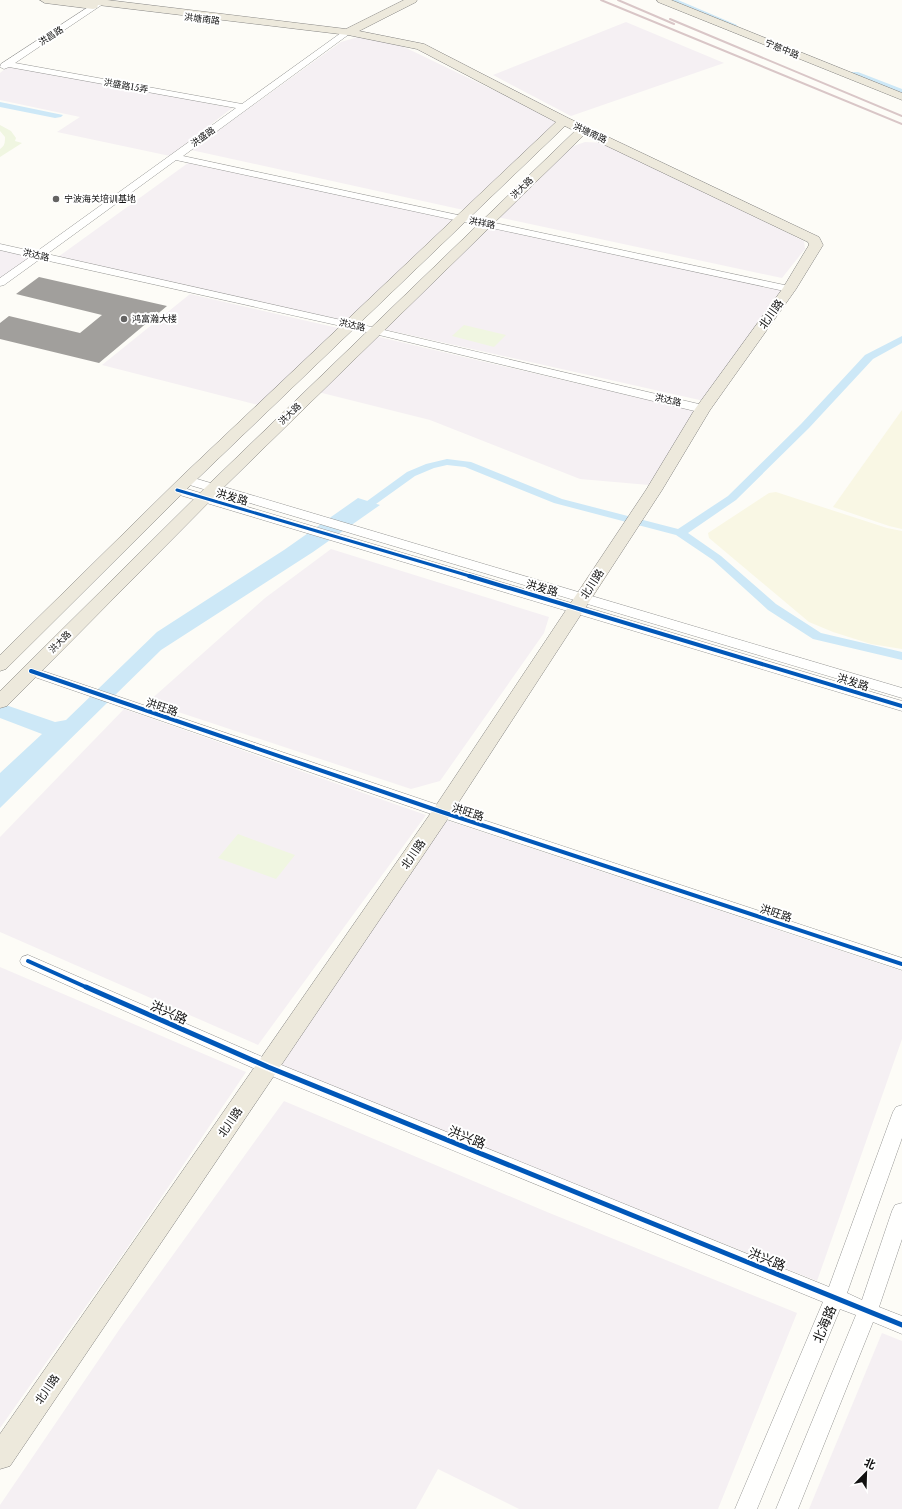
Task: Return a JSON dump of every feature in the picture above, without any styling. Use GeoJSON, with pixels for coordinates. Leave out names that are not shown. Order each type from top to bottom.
{"type":"FeatureCollection","features":[{"type":"Feature","properties":{"kind":"main road","name":"洪塘南路"},"geometry":{"type":"LineString","coordinates":[[45,0],[99,4],[350,34],[420,46],[564,121],[814,240],[816,245]]}},
{"type":"Feature","properties":{"kind":"main road","name":"洪塘南路"},"geometry":{"type":"LineString","coordinates":[[81,0],[99,4]]}},
{"type":"Feature","properties":{"kind":"main road","name":"洪盛路"},"geometry":{"type":"LineString","coordinates":[[350,34],[412,0]]}},
{"type":"Feature","properties":{"kind":"main road","name":"宁慈中路"},"geometry":{"type":"LineString","coordinates":[[662,0],[902,97]]}},
{"type":"Feature","properties":{"kind":"main road","name":"洪大路"},"geometry":{"type":"LineString","coordinates":[[2,661],[182,485],[564,121]]}},
{"type":"Feature","properties":{"kind":"main road","name":"洪大路"},"geometry":{"type":"LineString","coordinates":[[0,702],[209,493],[583,129]]}},
{"type":"Feature","properties":{"kind":"main road","name":"北川路"},"geometry":{"type":"LineString","coordinates":[[0,1457],[442,812],[654,490],[704,409],[789,289],[816,245]]}},
{"type":"Feature","properties":{"kind":"street","name":"洪昌路"},"geometry":{"type":"LineString","coordinates":[[4,67],[99,4]]}},
{"type":"Feature","properties":{"kind":"street","name":"洪盛路"},"geometry":{"type":"LineString","coordinates":[[0,283],[244,107],[350,34]]}},
{"type":"Feature","properties":{"kind":"street","name":"洪盛路15弄"},"geometry":{"type":"LineString","coordinates":[[4,67],[244,107]]}},
{"type":"Feature","properties":{"kind":"street","name":"洪祥路"},"geometry":{"type":"LineString","coordinates":[[175,157],[789,289]]}},
{"type":"Feature","properties":{"kind":"street","name":"洪达路"},"geometry":{"type":"LineString","coordinates":[[0,247],[350,325],[704,409]]}},
{"type":"Feature","properties":{"kind":"street","name":"洪发路"},"geometry":{"type":"LineString","coordinates":[[182,485],[580,602],[902,693]]}},
{"type":"Feature","properties":{"kind":"street","name":"洪发路"},"geometry":{"type":"LineString","coordinates":[[580,602],[902,706]]}},
{"type":"Feature","properties":{"kind":"street","name":"洪旺路"},"geometry":{"type":"LineString","coordinates":[[31,671],[442,812],[902,964]]}},
{"type":"Feature","properties":{"kind":"street","name":"洪兴路"},"geometry":{"type":"LineString","coordinates":[[28,961],[268,1067],[902,1325]]}},
{"type":"Feature","properties":{"kind":"street","name":"北海路"},"geometry":{"type":"LineString","coordinates":[[746,1509],[835,1298],[902,1112]]}},
{"type":"Feature","properties":{"kind":"street"},"geometry":{"type":"LineString","coordinates":[[788,1509],[868,1311],[902,1211]]}},
{"type":"Feature","properties":{"kind":"shaded area"},"geometry":{"type":"Polygon","coordinates":[[[626,22],[724,63],[571,116],[493,75],[626,22]]]}},
{"type":"Feature","properties":{"kind":"shaded area"},"geometry":{"type":"Polygon","coordinates":[[[358,37],[402,46],[560,122],[468,211],[191,150],[341,42],[358,37]]]}},
{"type":"Feature","properties":{"kind":"shaded area"},"geometry":{"type":"Polygon","coordinates":[[[9,66],[232,108],[170,156],[57,132],[80,117],[0,100],[0,73],[9,66]]]}},
{"type":"Feature","properties":{"kind":"shaded area"},"geometry":{"type":"Polygon","coordinates":[[[585,142],[606,143],[804,241],[805,249],[782,278],[497,217],[568,148],[585,142]]]}},
{"type":"Feature","properties":{"kind":"shaded area"},"geometry":{"type":"Polygon","coordinates":[[[188,163],[458,220],[350,322],[58,257],[188,163]]]}},
{"type":"Feature","properties":{"kind":"shaded area"},"geometry":{"type":"Polygon","coordinates":[[[489,227],[783,290],[704,401],[383,329],[489,227]]]}},
{"type":"Feature","properties":{"kind":"shaded area"},"geometry":{"type":"Polygon","coordinates":[[[0,250],[31,256],[0,280],[0,250]]]}},
{"type":"Feature","properties":{"kind":"shaded area"},"geometry":{"type":"Polygon","coordinates":[[[190,294],[338,328],[258,405],[102,365],[190,294]]]}},
{"type":"Feature","properties":{"kind":"shaded area"},"geometry":{"type":"Polygon","coordinates":[[[375,336],[696,411],[649,485],[580,479],[430,420],[318,392],[375,336]]]}},
{"type":"Feature","properties":{"kind":"shaded area"},"geometry":{"type":"Polygon","coordinates":[[[902,410],[902,529],[833,507],[902,410]]]}},
{"type":"Feature","properties":{"kind":"shaded area"},"geometry":{"type":"Polygon","coordinates":[[[776,492],[887,528],[902,531],[902,649],[871,644],[833,632],[809,622],[709,538],[708,533],[769,493],[776,492]]]}},
{"type":"Feature","properties":{"kind":"shaded area"},"geometry":{"type":"Polygon","coordinates":[[[331,549],[549,617],[544,633],[440,781],[411,789],[148,702],[265,598],[331,549]]]}},
{"type":"Feature","properties":{"kind":"shaded area"},"geometry":{"type":"Polygon","coordinates":[[[124,709],[426,815],[258,1045],[0,932],[0,837],[124,709]]]}},
{"type":"Feature","properties":{"kind":"shaded area"},"geometry":{"type":"Polygon","coordinates":[[[443,819],[902,971],[902,1039],[817,1281],[281,1066],[443,819]]]}},
{"type":"Feature","properties":{"kind":"shaded area"},"geometry":{"type":"Polygon","coordinates":[[[0,967],[246,1072],[125,1251],[0,1428],[0,967]]]}},
{"type":"Feature","properties":{"kind":"shaded area"},"geometry":{"type":"Polygon","coordinates":[[[284,1101],[547,1212],[797,1313],[718,1509],[519,1509],[438,1469],[416,1509],[0,1509],[0,1505],[121,1327],[284,1101]]]}},
{"type":"Feature","properties":{"kind":"shaded area"},"geometry":{"type":"Polygon","coordinates":[[[882,1333],[902,1341],[902,1509],[809,1509],[882,1333]]]}},
{"type":"Feature","properties":{"kind":"green space"},"geometry":{"type":"Polygon","coordinates":[[[0,125],[11,131],[16,138],[15,141],[22,143],[0,157],[0,149],[4,145],[5,137],[0,131],[0,125]]]}},
{"type":"Feature","properties":{"kind":"green space"},"geometry":{"type":"Polygon","coordinates":[[[464,325],[506,335],[494,347],[452,336],[464,325]]]}},
{"type":"Feature","properties":{"kind":"green space"},"geometry":{"type":"Polygon","coordinates":[[[238,834],[295,855],[276,879],[218,858],[238,834]]]}},
{"type":"Feature","properties":{"kind":"water"},"geometry":{"type":"Polygon","coordinates":[[[0,102],[63,115],[55,118],[0,107],[0,102]]]}},
{"type":"Feature","properties":{"kind":"water"},"geometry":{"type":"Polygon","coordinates":[[[358,498],[380,505],[313,552],[161,650],[0,808],[0,773],[42,734],[0,718],[0,703],[55,722],[66,720],[157,632],[284,550],[358,498]]]}},
{"type":"Feature","properties":{"kind":"building","name":"鸿富瀚大楼"},"geometry":{"type":"Polygon","coordinates":[[[39,277],[167,306],[99,363],[0,339],[0,323],[9,316],[80,333],[102,315],[16,294],[39,277]]]}},
{"type":"Feature","properties":{"kind":"waterway"},"geometry":{"type":"LineString","coordinates":[[672,0],[733,25]]}},
{"type":"Feature","properties":{"kind":"waterway"},"geometry":{"type":"LineString","coordinates":[[855,74],[902,92]]}},
{"type":"Feature","properties":{"kind":"waterway"},"geometry":{"type":"LineString","coordinates":[[680,533],[732,498],[805,426],[869,357],[902,339]]}},
{"type":"Feature","properties":{"kind":"waterway"},"geometry":{"type":"LineString","coordinates":[[358,512],[411,474],[430,466],[447,462],[467,464],[558,501],[680,533]]}},
{"type":"Feature","properties":{"kind":"waterway"},"geometry":{"type":"LineString","coordinates":[[680,533],[717,558],[772,607],[817,636],[902,656]]}},
{"type":"Feature","properties":{"kind":"railway"},"geometry":{"type":"LineString","coordinates":[[601,0],[902,124]]}},
{"type":"Feature","properties":{"kind":"railway"},"geometry":{"type":"LineString","coordinates":[[618,0],[674,24]]}},
{"type":"Feature","properties":{"kind":"railway"},"geometry":{"type":"LineString","coordinates":[[670,19],[902,116]]}},
{"type":"Feature","properties":{"kind":"cycle path"},"geometry":{"type":"LineString","coordinates":[[177,490],[902,706]]}},
{"type":"Feature","properties":{"kind":"cycle path"},"geometry":{"type":"LineString","coordinates":[[31,671],[442,812],[902,964]]}},
{"type":"Feature","properties":{"kind":"cycle path"},"geometry":{"type":"LineString","coordinates":[[28,961],[268,1067],[902,1325]]}},
{"type":"Feature","properties":{"kind":"place","name":"宁波海关培训基地"},"geometry":{"type":"Point","coordinates":[56,199]}},
{"type":"Feature","properties":{"kind":"place","name":"鸿富瀚大楼"},"geometry":{"type":"Point","coordinates":[124,319]}}]}
